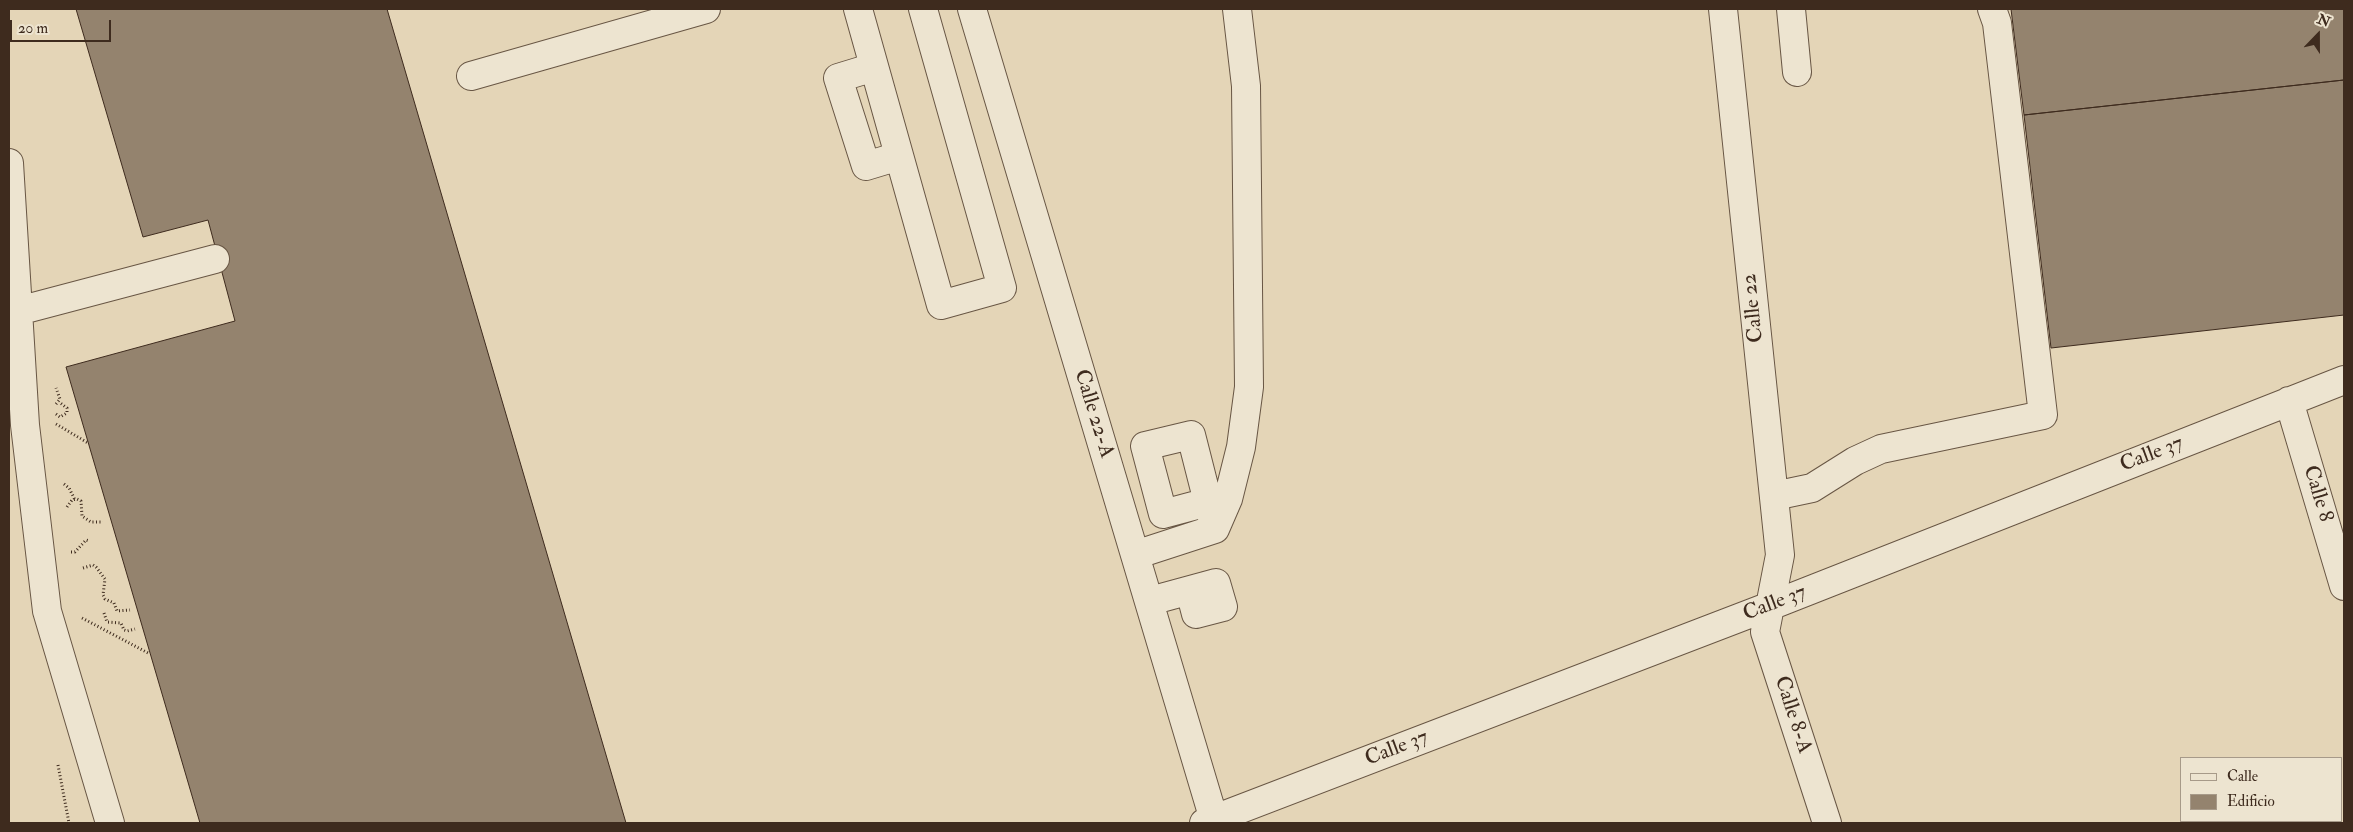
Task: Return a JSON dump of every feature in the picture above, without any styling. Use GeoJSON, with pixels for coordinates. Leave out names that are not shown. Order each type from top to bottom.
{"type":"FeatureCollection","features":[{"type":"Feature","properties":{"kind":"street"},"geometry":{"type":"LineString","coordinates":[[471,76],[706,9]]}},
{"type":"Feature","properties":{"kind":"street"},"geometry":{"type":"LineString","coordinates":[[858,9],[941,305],[1002,288],[923,9]]}},
{"type":"Feature","properties":{"kind":"street","name":"Calle 22-A"},"geometry":{"type":"LineString","coordinates":[[972,9],[1150,601],[1211,822]]}},
{"type":"Feature","properties":{"kind":"street"},"geometry":{"type":"LineString","coordinates":[[1135,555],[1215,529],[1228,499],[1241,446],[1249,387],[1246,86],[1237,9]]}},
{"type":"Feature","properties":{"kind":"street","name":"Calle 22"},"geometry":{"type":"LineString","coordinates":[[1722,9],[1780,555],[1770,606]]}},
{"type":"Feature","properties":{"kind":"street"},"geometry":{"type":"LineString","coordinates":[[1791,9],[1797,72]]}},
{"type":"Feature","properties":{"kind":"street"},"geometry":{"type":"LineString","coordinates":[[1774,496],[1812,488],[1855,461],[1881,449],[2043,415],[1997,23],[1992,9]]}},
{"type":"Feature","properties":{"kind":"street"},"geometry":{"type":"LineString","coordinates":[[874,67],[838,78],[866,166],[899,156]]}},
{"type":"Feature","properties":{"kind":"street"},"geometry":{"type":"LineString","coordinates":[[9,164],[25,425],[47,612],[110,823]]}},
{"type":"Feature","properties":{"kind":"street"},"geometry":{"type":"LineString","coordinates":[[18,312],[215,259]]}},
{"type":"Feature","properties":{"kind":"street","name":"Calle 37"},"geometry":{"type":"LineString","coordinates":[[1211,822],[1770,606],[2344,380]]}},
{"type":"Feature","properties":{"kind":"street","name":"Calle 8"},"geometry":{"type":"LineString","coordinates":[[2289,401],[2344,586]]}},
{"type":"Feature","properties":{"kind":"street"},"geometry":{"type":"LineString","coordinates":[[1208,502],[1215,529]]}},
{"type":"Feature","properties":{"kind":"street"},"geometry":{"type":"LineString","coordinates":[[1150,601],[1190,591]]}},
{"type":"Feature","properties":{"kind":"street","name":"Calle 8-A"},"geometry":{"type":"LineString","coordinates":[[1770,606],[1765,632],[1827,823]]}},
{"type":"Feature","properties":{"kind":"path"},"geometry":{"type":"LineString","coordinates":[[55,383],[60,395],[54,412],[60,417],[64,416],[67,408],[59,402]]}},
{"type":"Feature","properties":{"kind":"path"},"geometry":{"type":"LineString","coordinates":[[48,419],[88,443]]}},
{"type":"Feature","properties":{"kind":"path"},"geometry":{"type":"LineString","coordinates":[[66,510],[72,500],[81,501],[82,516],[91,522],[103,522]]}},
{"type":"Feature","properties":{"kind":"path"},"geometry":{"type":"LineString","coordinates":[[68,552],[75,552],[86,540],[89,541]]}},
{"type":"Feature","properties":{"kind":"path"},"geometry":{"type":"LineString","coordinates":[[83,568],[93,565],[96,567],[105,579],[103,595],[105,599],[114,603],[117,611],[130,610]]}},
{"type":"Feature","properties":{"kind":"path"},"geometry":{"type":"LineString","coordinates":[[104,613],[107,622],[121,623],[124,630],[134,628]]}},
{"type":"Feature","properties":{"kind":"path"},"geometry":{"type":"LineString","coordinates":[[81,617],[150,654]]}},
{"type":"Feature","properties":{"kind":"building"},"geometry":{"type":"Polygon","coordinates":[[[76,9],[387,9],[626,823],[200,823],[66,367],[235,321],[208,220],[143,237],[76,9]]]}},
{"type":"Feature","properties":{"kind":"building"},"geometry":{"type":"Polygon","coordinates":[[[2011,9],[2344,9],[2344,80],[2024,115],[2011,9]]]}},
{"type":"Feature","properties":{"kind":"building"},"geometry":{"type":"Polygon","coordinates":[[[2344,80],[2344,315],[2051,348],[2024,115],[2344,80]]]}}]}
